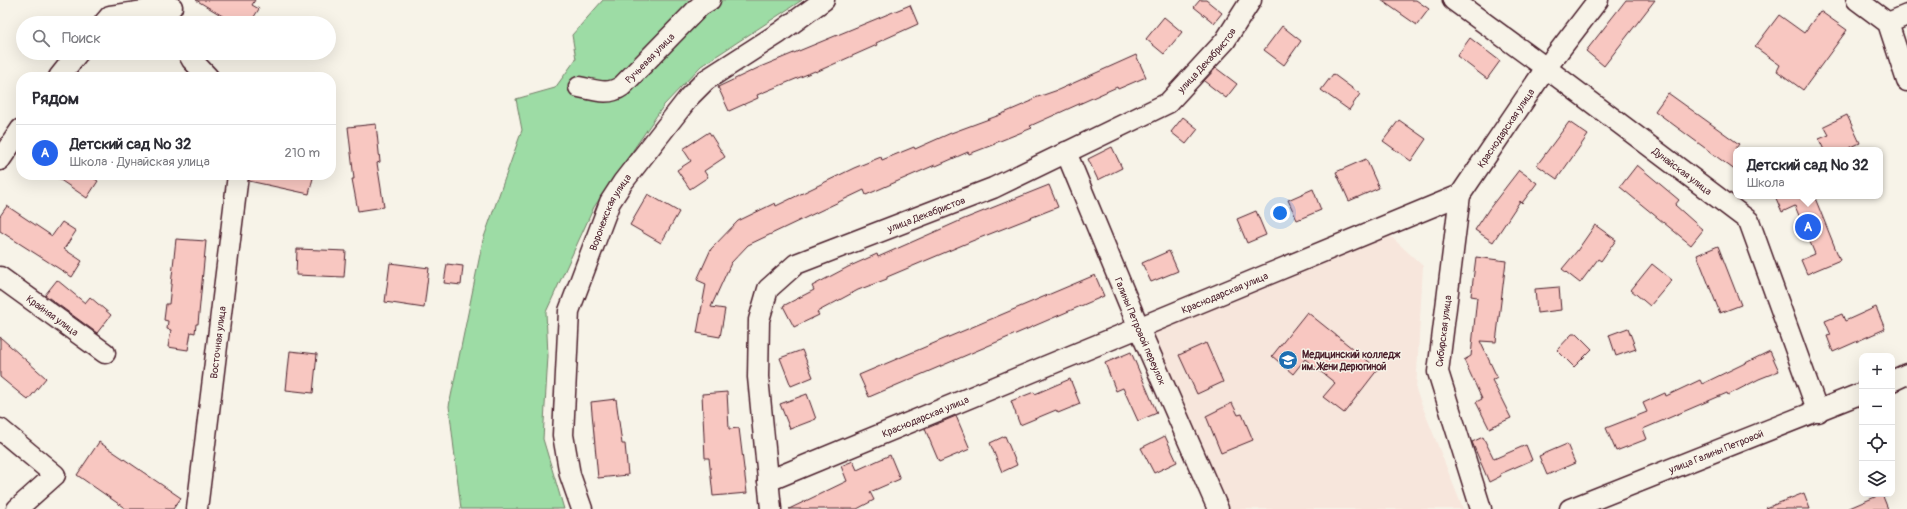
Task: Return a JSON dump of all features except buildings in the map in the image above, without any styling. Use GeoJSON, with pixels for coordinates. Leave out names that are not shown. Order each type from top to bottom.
{"type":"FeatureCollection","features":[{"type":"Feature","properties":{"kind":"street","name":"Ручьевая улица"},"geometry":{"type":"LineString","coordinates":[[579,87],[607,92],[615,91],[622,86],[700,6],[710,0]]}},
{"type":"Feature","properties":{"kind":"street","name":"Воронежская улица"},"geometry":{"type":"LineString","coordinates":[[582,509],[570,475],[563,435],[569,311],[610,202],[623,182],[690,96],[706,80],[779,33],[824,0]]}},
{"type":"Feature","properties":{"kind":"street","name":"улица Декабристов"},"geometry":{"type":"LineString","coordinates":[[771,509],[758,377],[759,320],[768,289],[796,264],[993,188],[1168,103],[1225,41],[1251,0]]}},
{"type":"Feature","properties":{"kind":"street","name":"Дунайская улица"},"geometry":{"type":"LineString","coordinates":[[1453,0],[1749,221],[1818,412]]}},
{"type":"Feature","properties":{"kind":"street","name":"Краснодарская улица"},"geometry":{"type":"LineString","coordinates":[[768,481],[1460,195],[1546,68],[1598,0]]}},
{"type":"Feature","properties":{"kind":"street"},"geometry":{"type":"LineString","coordinates":[[1856,0],[1888,23],[1907,81]]}},
{"type":"Feature","properties":{"kind":"street"},"geometry":{"type":"LineString","coordinates":[[110,16],[175,10]]}},
{"type":"Feature","properties":{"kind":"street"},"geometry":{"type":"LineString","coordinates":[[1888,23],[1907,15]]}},
{"type":"Feature","properties":{"kind":"street"},"geometry":{"type":"LineString","coordinates":[[63,72],[72,60]]}},
{"type":"Feature","properties":{"kind":"street"},"geometry":{"type":"LineString","coordinates":[[192,60],[203,72]]}},
{"type":"Feature","properties":{"kind":"street"},"geometry":{"type":"LineString","coordinates":[[0,160],[16,136]]}},
{"type":"Feature","properties":{"kind":"street","name":"Галины Петровой переулок"},"geometry":{"type":"LineString","coordinates":[[1066,152],[1139,328],[1218,509]]}},
{"type":"Feature","properties":{"kind":"street","name":"Восточная улица"},"geometry":{"type":"LineString","coordinates":[[197,509],[237,180]]}},
{"type":"Feature","properties":{"kind":"street","name":"Сибирская улица"},"geometry":{"type":"LineString","coordinates":[[1460,195],[1438,372],[1481,509]]}},
{"type":"Feature","properties":{"kind":"street","name":"Крайняя улица"},"geometry":{"type":"LineString","coordinates":[[0,277],[106,353]]}},
{"type":"Feature","properties":{"kind":"street"},"geometry":{"type":"LineString","coordinates":[[1895,380],[1907,374]]}},
{"type":"Feature","properties":{"kind":"street","name":"улица Галины Петровой"},"geometry":{"type":"LineString","coordinates":[[1570,509],[1818,412],[1859,394]]}},
{"type":"Feature","properties":{"kind":"street"},"geometry":{"type":"LineString","coordinates":[[0,429],[55,475],[17,509]]}},
{"type":"Feature","properties":{"kind":"shaded area","name":"Медицинский колледж им. Жени Дерюгиной"},"geometry":{"type":"Polygon","coordinates":[[[1386,232],[1423,266],[1416,390],[1463,509],[1221,509],[1147,330],[1386,232]]]}},
{"type":"Feature","properties":{"kind":"green space"},"geometry":{"type":"Polygon","coordinates":[[[603,0],[802,0],[701,66],[664,105],[594,207],[546,312],[548,356],[543,439],[564,509],[461,509],[449,406],[483,240],[522,130],[516,99],[555,88],[576,59],[572,35],[603,0]]]}},
{"type":"Feature","properties":{"kind":"place","name":"Детский сад № 32"},"geometry":{"type":"Point","coordinates":[1808,227]}},
{"type":"Feature","properties":{"kind":"place","name":"Медицинский колледж им. Жени Дерюгиной"},"geometry":{"type":"Point","coordinates":[1288,360]}}]}
